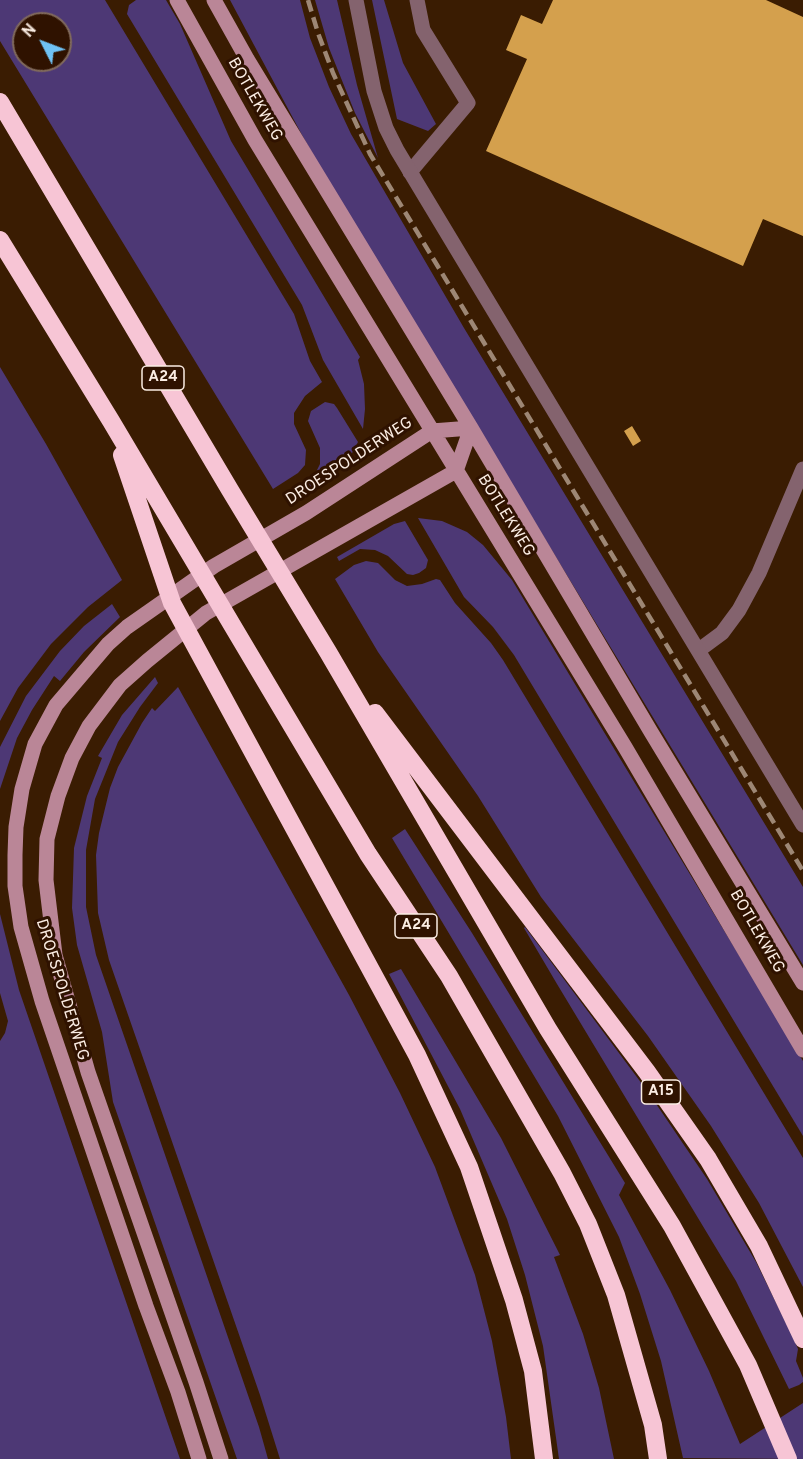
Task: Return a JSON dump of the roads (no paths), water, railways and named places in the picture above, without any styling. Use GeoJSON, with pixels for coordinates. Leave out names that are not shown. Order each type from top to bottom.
{"type":"FeatureCollection","features":[{"type":"Feature","properties":{"kind":"highway","name":"A24"},"geometry":{"type":"LineString","coordinates":[[0,102],[328,652],[548,1029],[672,1226],[748,1365],[788,1459]]}},
{"type":"Feature","properties":{"kind":"highway","name":"A24"},"geometry":{"type":"LineString","coordinates":[[0,240],[368,854],[449,976],[562,1173],[588,1224],[616,1296],[653,1425],[658,1459]]}},
{"type":"Feature","properties":{"kind":"highway","name":"A24"},"geometry":{"type":"LineString","coordinates":[[111,422],[172,603],[417,1055],[469,1167],[514,1300],[533,1371],[544,1459]]}},
{"type":"Feature","properties":{"kind":"highway","name":"A15"},"geometry":{"type":"LineString","coordinates":[[328,652],[647,1072],[708,1159],[759,1246],[803,1339]]}},
{"type":"Feature","properties":{"kind":"main road","name":"BOTLEKWEG"},"geometry":{"type":"LineString","coordinates":[[177,0],[255,140],[625,747],[803,1050]]}},
{"type":"Feature","properties":{"kind":"main road","name":"BOTLEKWEG"},"geometry":{"type":"LineString","coordinates":[[214,0],[247,59],[803,983]]}},
{"type":"Feature","properties":{"kind":"main road","name":"DROESPOLDERWEG"},"geometry":{"type":"LineString","coordinates":[[199,1459],[178,1392],[146,1306],[42,1001],[21,927],[15,886],[16,827],[22,789],[35,744],[56,705],[108,644],[127,627],[214,566],[306,513],[432,432],[471,428]]}},
{"type":"Feature","properties":{"kind":"main road"},"geometry":{"type":"LineString","coordinates":[[456,471],[471,428]]}},
{"type":"Feature","properties":{"kind":"main road","name":"DROESPOLDERWEG"},"geometry":{"type":"LineString","coordinates":[[221,1459],[88,1072],[55,955],[46,880],[47,839],[58,796],[72,758],[89,726],[120,685],[206,613],[456,471]]}},
{"type":"Feature","properties":{"kind":"street"},"geometry":{"type":"LineString","coordinates":[[356,0],[374,91],[387,129],[410,172],[803,825]]}},
{"type":"Feature","properties":{"kind":"street"},"geometry":{"type":"LineString","coordinates":[[410,172],[468,103],[423,30],[417,0]]}},
{"type":"Feature","properties":{"kind":"street"},"geometry":{"type":"LineString","coordinates":[[699,650],[731,623],[751,590],[803,469]]}},
{"type":"Feature","properties":{"kind":"railway"},"geometry":{"type":"LineString","coordinates":[[308,0],[333,73],[370,154],[803,871]]}}]}
